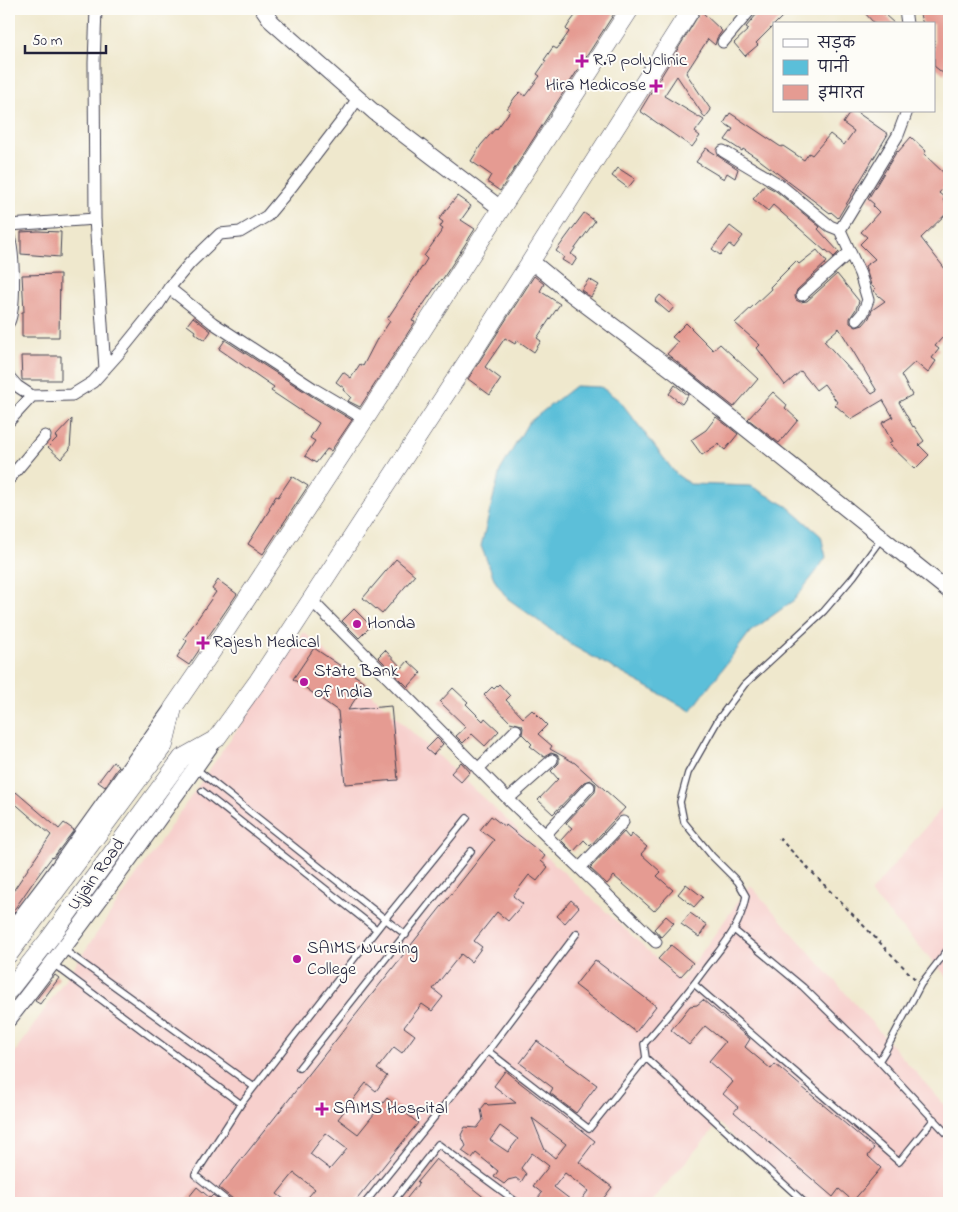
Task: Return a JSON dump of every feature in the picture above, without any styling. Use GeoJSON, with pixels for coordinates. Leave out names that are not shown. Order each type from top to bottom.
{"type":"FeatureCollection","features":[{"type":"Feature","properties":{"kind":"main road"},"geometry":{"type":"LineString","coordinates":[[173,708],[365,419],[630,9]]}},
{"type":"Feature","properties":{"kind":"main road"},"geometry":{"type":"LineString","coordinates":[[189,763],[216,739],[258,681],[691,9]]}},
{"type":"Feature","properties":{"kind":"main road","name":"Ujjain Road"},"geometry":{"type":"LineString","coordinates":[[9,990],[37,941],[164,745],[173,708]]}},
{"type":"Feature","properties":{"kind":"main road","name":"Ujjain Road"},"geometry":{"type":"LineString","coordinates":[[9,954],[37,941],[189,763]]}},
{"type":"Feature","properties":{"kind":"street"},"geometry":{"type":"LineString","coordinates":[[96,9],[94,63],[95,219],[105,369]]}},
{"type":"Feature","properties":{"kind":"street"},"geometry":{"type":"LineString","coordinates":[[262,9],[272,22],[358,98],[500,208]]}},
{"type":"Feature","properties":{"kind":"street"},"geometry":{"type":"LineString","coordinates":[[723,42],[750,9]]}},
{"type":"Feature","properties":{"kind":"street"},"geometry":{"type":"LineString","coordinates":[[905,9],[907,22]]}},
{"type":"Feature","properties":{"kind":"street"},"geometry":{"type":"LineString","coordinates":[[9,377],[17,386],[32,396],[72,395],[93,382],[158,305],[169,288],[190,263],[220,234],[240,232],[267,216],[358,98]]}},
{"type":"Feature","properties":{"kind":"street"},"geometry":{"type":"LineString","coordinates":[[840,230],[898,135],[907,112]]}},
{"type":"Feature","properties":{"kind":"street"},"geometry":{"type":"LineString","coordinates":[[723,152],[780,185],[830,226],[840,230],[860,274],[868,300],[863,313],[857,320]]}},
{"type":"Feature","properties":{"kind":"street"},"geometry":{"type":"LineString","coordinates":[[9,225],[95,219]]}},
{"type":"Feature","properties":{"kind":"street"},"geometry":{"type":"LineString","coordinates":[[9,237],[12,246],[13,296],[9,322]]}},
{"type":"Feature","properties":{"kind":"street"},"geometry":{"type":"LineString","coordinates":[[802,295],[850,252]]}},
{"type":"Feature","properties":{"kind":"street"},"geometry":{"type":"LineString","coordinates":[[531,260],[571,294],[726,413],[949,591]]}},
{"type":"Feature","properties":{"kind":"street"},"geometry":{"type":"LineString","coordinates":[[169,288],[213,323],[314,389],[365,419]]}},
{"type":"Feature","properties":{"kind":"street"},"geometry":{"type":"LineString","coordinates":[[9,421],[32,396]]}},
{"type":"Feature","properties":{"kind":"street"},"geometry":{"type":"LineString","coordinates":[[9,478],[45,436]]}},
{"type":"Feature","properties":{"kind":"street"},"geometry":{"type":"LineString","coordinates":[[311,600],[508,799],[656,942]]}},
{"type":"Feature","properties":{"kind":"street"},"geometry":{"type":"LineString","coordinates":[[9,1019],[37,941],[47,883],[173,708]]}},
{"type":"Feature","properties":{"kind":"street"},"geometry":{"type":"LineString","coordinates":[[478,769],[516,730]]}},
{"type":"Feature","properties":{"kind":"street"},"geometry":{"type":"LineString","coordinates":[[508,799],[552,760]]}},
{"type":"Feature","properties":{"kind":"street"},"geometry":{"type":"LineString","coordinates":[[546,836],[589,787]]}},
{"type":"Feature","properties":{"kind":"street"},"geometry":{"type":"LineString","coordinates":[[580,868],[623,822]]}},
{"type":"Feature","properties":{"kind":"lane"},"geometry":{"type":"LineString","coordinates":[[805,1203],[646,1058],[644,1044],[694,984],[734,930],[746,896],[738,882],[712,856],[684,822],[680,802],[688,773],[718,720],[744,684],[824,611],[854,576],[882,538]]}},
{"type":"Feature","properties":{"kind":"lane"},"geometry":{"type":"LineString","coordinates":[[189,763],[406,935]]}},
{"type":"Feature","properties":{"kind":"lane"},"geometry":{"type":"LineString","coordinates":[[202,791],[376,929]]}},
{"type":"Feature","properties":{"kind":"lane"},"geometry":{"type":"LineString","coordinates":[[230,1203],[194,1174],[254,1087],[376,929],[467,818]]}},
{"type":"Feature","properties":{"kind":"lane"},"geometry":{"type":"LineString","coordinates":[[298,1068],[406,935],[471,851]]}},
{"type":"Feature","properties":{"kind":"lane"},"geometry":{"type":"LineString","coordinates":[[734,930],[803,987],[879,1061],[949,1136]]}},
{"type":"Feature","properties":{"kind":"lane"},"geometry":{"type":"LineString","coordinates":[[366,1203],[488,1051],[577,933]]}},
{"type":"Feature","properties":{"kind":"lane"},"geometry":{"type":"LineString","coordinates":[[37,941],[254,1087]]}},
{"type":"Feature","properties":{"kind":"lane"},"geometry":{"type":"LineString","coordinates":[[37,941],[241,1104]]}},
{"type":"Feature","properties":{"kind":"lane"},"geometry":{"type":"LineString","coordinates":[[879,1061],[921,984],[949,948]]}},
{"type":"Feature","properties":{"kind":"lane"},"geometry":{"type":"LineString","coordinates":[[694,984],[899,1162],[934,1119]]}},
{"type":"Feature","properties":{"kind":"lane"},"geometry":{"type":"LineString","coordinates":[[488,1051],[589,1129],[646,1058]]}},
{"type":"Feature","properties":{"kind":"lane"},"geometry":{"type":"LineString","coordinates":[[392,1203],[438,1144],[518,1203]]}},
{"type":"Feature","properties":{"kind":"path"},"geometry":{"type":"LineString","coordinates":[[780,838],[921,984]]}},
{"type":"Feature","properties":{"kind":"shaded area"},"geometry":{"type":"Polygon","coordinates":[[[304,632],[681,981],[750,885],[949,1110],[949,1203],[804,1203],[719,1123],[650,1203],[9,1203],[9,1061],[304,632]]]}},
{"type":"Feature","properties":{"kind":"shaded area"},"geometry":{"type":"Polygon","coordinates":[[[949,799],[949,979],[870,893],[949,799]]]}},
{"type":"Feature","properties":{"kind":"water"},"geometry":{"type":"Polygon","coordinates":[[[575,386],[601,387],[620,401],[676,474],[690,484],[751,486],[787,506],[821,536],[826,557],[816,572],[794,600],[750,632],[691,711],[573,646],[507,598],[495,581],[481,546],[500,471],[528,423],[575,386]]]}},
{"type":"Feature","properties":{"kind":"building"},"geometry":{"type":"Polygon","coordinates":[[[580,9],[617,9],[500,191],[487,182],[491,175],[471,161],[481,145],[497,129],[510,111],[507,109],[515,97],[520,92],[525,96],[540,76],[537,74],[546,61],[544,60],[553,47],[557,49],[569,32],[566,29],[580,9]]]}},
{"type":"Feature","properties":{"kind":"building"},"geometry":{"type":"Polygon","coordinates":[[[758,9],[781,9],[786,13],[777,22],[773,22],[773,26],[756,43],[758,45],[745,56],[734,43],[749,29],[746,27],[757,14],[758,9]]]}},
{"type":"Feature","properties":{"kind":"building"},"geometry":{"type":"Polygon","coordinates":[[[861,9],[890,9],[884,14],[893,22],[873,22],[861,9]]]}},
{"type":"Feature","properties":{"kind":"building"},"geometry":{"type":"Polygon","coordinates":[[[918,9],[949,9],[949,66],[944,74],[936,68],[936,22],[922,22],[918,9]]]}},
{"type":"Feature","properties":{"kind":"building"},"geometry":{"type":"Polygon","coordinates":[[[701,11],[722,31],[715,45],[708,39],[686,73],[711,110],[705,118],[677,76],[664,96],[704,120],[695,132],[700,136],[692,147],[640,111],[701,11]]]}},
{"type":"Feature","properties":{"kind":"building"},"geometry":{"type":"Polygon","coordinates":[[[850,112],[856,112],[888,134],[838,218],[757,158],[725,140],[733,129],[724,123],[730,113],[804,160],[809,153],[812,155],[830,134],[844,145],[854,131],[843,123],[850,112]]]}},
{"type":"Feature","properties":{"kind":"building"},"geometry":{"type":"Polygon","coordinates":[[[911,137],[926,151],[924,154],[948,177],[945,181],[947,184],[939,193],[945,198],[943,200],[949,207],[949,211],[921,238],[949,274],[949,330],[935,346],[939,349],[932,358],[936,361],[928,373],[915,362],[901,375],[912,395],[899,402],[913,427],[924,441],[919,445],[929,455],[915,469],[889,444],[892,442],[882,423],[893,417],[883,400],[851,419],[835,405],[837,402],[824,384],[816,390],[801,371],[785,385],[757,348],[760,345],[735,323],[771,289],[770,287],[796,261],[799,264],[817,250],[827,262],[797,290],[796,300],[800,302],[807,301],[837,274],[859,301],[850,318],[850,323],[856,327],[863,325],[869,318],[872,310],[885,301],[873,291],[875,289],[871,285],[865,266],[875,259],[860,244],[867,237],[861,232],[879,212],[868,199],[898,152],[911,137]],[[839,328],[824,341],[872,394],[877,391],[839,328]]]}},
{"type":"Feature","properties":{"kind":"building"},"geometry":{"type":"Polygon","coordinates":[[[706,148],[738,169],[735,178],[727,173],[724,179],[696,162],[706,148]]]}},
{"type":"Feature","properties":{"kind":"building"},"geometry":{"type":"Polygon","coordinates":[[[618,168],[635,179],[628,188],[612,176],[618,168]]]}},
{"type":"Feature","properties":{"kind":"building"},"geometry":{"type":"Polygon","coordinates":[[[765,185],[776,191],[820,227],[818,229],[839,252],[834,257],[773,205],[768,211],[753,199],[765,185]]]}},
{"type":"Feature","properties":{"kind":"building"},"geometry":{"type":"Polygon","coordinates":[[[457,196],[471,206],[461,220],[475,229],[442,280],[412,321],[415,322],[360,407],[348,401],[351,397],[336,382],[343,372],[351,378],[360,364],[363,366],[377,339],[390,321],[387,319],[427,259],[424,256],[443,229],[440,227],[443,222],[439,219],[457,196]]]}},
{"type":"Feature","properties":{"kind":"building"},"geometry":{"type":"Polygon","coordinates":[[[584,213],[595,221],[571,254],[577,258],[572,266],[562,260],[564,257],[556,251],[584,213]]]}},
{"type":"Feature","properties":{"kind":"building"},"geometry":{"type":"Polygon","coordinates":[[[730,226],[743,236],[734,248],[729,244],[720,255],[712,249],[730,226]]]}},
{"type":"Feature","properties":{"kind":"building"},"geometry":{"type":"Polygon","coordinates":[[[21,232],[61,232],[60,257],[21,254],[21,232]]]}},
{"type":"Feature","properties":{"kind":"building"},"geometry":{"type":"Polygon","coordinates":[[[60,274],[59,337],[22,337],[22,312],[24,312],[22,275],[60,274]]]}},
{"type":"Feature","properties":{"kind":"building"},"geometry":{"type":"Polygon","coordinates":[[[534,276],[544,284],[540,291],[560,304],[537,338],[541,341],[534,352],[517,340],[515,344],[505,338],[485,367],[501,379],[490,395],[468,379],[534,276]]]}},
{"type":"Feature","properties":{"kind":"building"},"geometry":{"type":"Polygon","coordinates":[[[589,279],[599,285],[591,297],[581,290],[589,279]]]}},
{"type":"Feature","properties":{"kind":"building"},"geometry":{"type":"Polygon","coordinates":[[[660,295],[674,307],[669,313],[655,301],[660,295]]]}},
{"type":"Feature","properties":{"kind":"building"},"geometry":{"type":"Polygon","coordinates":[[[193,317],[211,331],[205,340],[194,333],[195,331],[187,325],[193,317]]]}},
{"type":"Feature","properties":{"kind":"building"},"geometry":{"type":"Polygon","coordinates":[[[686,323],[713,350],[720,344],[758,379],[734,407],[667,354],[678,342],[672,337],[686,323]]]}},
{"type":"Feature","properties":{"kind":"building"},"geometry":{"type":"Polygon","coordinates":[[[225,340],[352,420],[331,451],[327,449],[316,463],[305,456],[315,441],[310,438],[319,423],[271,391],[274,387],[219,349],[225,340]]]}},
{"type":"Feature","properties":{"kind":"building"},"geometry":{"type":"Polygon","coordinates":[[[21,356],[61,356],[61,380],[22,380],[21,356]]]}},
{"type":"Feature","properties":{"kind":"building"},"geometry":{"type":"Polygon","coordinates":[[[675,385],[688,395],[682,404],[669,394],[675,385]]]}},
{"type":"Feature","properties":{"kind":"building"},"geometry":{"type":"Polygon","coordinates":[[[773,392],[787,405],[785,408],[798,420],[779,443],[748,419],[773,392]]]}},
{"type":"Feature","properties":{"kind":"building"},"geometry":{"type":"Polygon","coordinates":[[[716,417],[738,434],[725,450],[718,444],[702,455],[691,440],[706,430],[716,417]]]}},
{"type":"Feature","properties":{"kind":"building"},"geometry":{"type":"Polygon","coordinates":[[[72,419],[70,449],[61,459],[48,447],[72,419]]]}},
{"type":"Feature","properties":{"kind":"building"},"geometry":{"type":"Polygon","coordinates":[[[292,476],[308,486],[263,554],[248,544],[276,496],[278,497],[292,476]]]}},
{"type":"Feature","properties":{"kind":"building"},"geometry":{"type":"Polygon","coordinates":[[[396,559],[415,575],[382,614],[363,598],[396,559]]]}},
{"type":"Feature","properties":{"kind":"building"},"geometry":{"type":"Polygon","coordinates":[[[218,580],[237,594],[189,665],[177,657],[187,641],[184,638],[216,592],[212,589],[218,580]]]}},
{"type":"Feature","properties":{"kind":"building"},"geometry":{"type":"Polygon","coordinates":[[[354,609],[371,626],[359,638],[342,621],[354,609]]]}},
{"type":"Feature","properties":{"kind":"building"},"geometry":{"type":"Polygon","coordinates":[[[314,648],[366,683],[348,710],[391,706],[398,780],[345,784],[338,711],[293,679],[314,648]]]}},
{"type":"Feature","properties":{"kind":"building"},"geometry":{"type":"Polygon","coordinates":[[[385,650],[402,668],[408,661],[421,673],[408,687],[378,657],[385,650]]]}},
{"type":"Feature","properties":{"kind":"building"},"geometry":{"type":"Polygon","coordinates":[[[499,684],[510,696],[506,700],[523,718],[532,710],[547,725],[538,734],[552,746],[550,749],[575,763],[625,808],[590,846],[584,840],[573,852],[561,840],[572,828],[566,823],[595,792],[596,784],[590,780],[584,782],[553,814],[538,800],[558,779],[551,771],[559,763],[559,758],[551,753],[544,757],[530,746],[532,744],[522,734],[522,725],[510,722],[484,695],[492,687],[494,689],[499,684]]]}},
{"type":"Feature","properties":{"kind":"building"},"geometry":{"type":"Polygon","coordinates":[[[453,688],[468,702],[466,704],[483,721],[485,718],[499,731],[485,746],[472,734],[463,743],[456,736],[466,727],[440,702],[453,688]]]}},
{"type":"Feature","properties":{"kind":"building"},"geometry":{"type":"Polygon","coordinates":[[[437,738],[443,744],[433,755],[426,749],[437,738]]]}},
{"type":"Feature","properties":{"kind":"building"},"geometry":{"type":"Polygon","coordinates":[[[113,762],[119,766],[105,787],[98,782],[113,762]]]}},
{"type":"Feature","properties":{"kind":"building"},"geometry":{"type":"Polygon","coordinates":[[[461,762],[470,772],[461,782],[451,773],[461,762]]]}},
{"type":"Feature","properties":{"kind":"building"},"geometry":{"type":"Polygon","coordinates":[[[16,792],[59,829],[64,823],[74,830],[34,881],[9,917],[9,897],[51,835],[10,799],[16,792]]]}},
{"type":"Feature","properties":{"kind":"building"},"geometry":{"type":"Polygon","coordinates":[[[491,816],[505,827],[506,825],[545,856],[541,861],[548,867],[537,881],[529,875],[513,896],[523,904],[508,921],[497,912],[474,941],[482,947],[471,962],[461,954],[433,989],[443,997],[432,1011],[422,1004],[404,1027],[415,1035],[402,1053],[394,1047],[377,1069],[387,1076],[376,1091],[366,1083],[338,1119],[358,1134],[387,1098],[418,1123],[354,1203],[346,1203],[342,1200],[339,1203],[303,1203],[315,1189],[294,1173],[277,1194],[289,1203],[235,1203],[233,1199],[219,1188],[494,840],[480,830],[491,816]],[[326,1133],[310,1154],[330,1169],[347,1149],[326,1133]]]}},
{"type":"Feature","properties":{"kind":"building"},"geometry":{"type":"Polygon","coordinates":[[[624,832],[629,838],[632,834],[647,847],[641,854],[661,872],[657,876],[673,890],[654,911],[614,876],[607,884],[590,868],[624,832]]]}},
{"type":"Feature","properties":{"kind":"building"},"geometry":{"type":"Polygon","coordinates":[[[686,884],[703,897],[694,907],[678,894],[686,884]]]}},
{"type":"Feature","properties":{"kind":"building"},"geometry":{"type":"Polygon","coordinates":[[[571,900],[579,907],[565,923],[557,916],[571,900]]]}},
{"type":"Feature","properties":{"kind":"building"},"geometry":{"type":"Polygon","coordinates":[[[690,913],[707,925],[699,937],[681,924],[690,913]]]}},
{"type":"Feature","properties":{"kind":"building"},"geometry":{"type":"Polygon","coordinates":[[[666,916],[674,923],[661,937],[654,929],[666,916]]]}},
{"type":"Feature","properties":{"kind":"building"},"geometry":{"type":"Polygon","coordinates":[[[671,945],[693,963],[680,977],[658,959],[671,945]]]}},
{"type":"Feature","properties":{"kind":"building"},"geometry":{"type":"Polygon","coordinates":[[[595,960],[656,1006],[636,1032],[575,985],[595,960]]]}},
{"type":"Feature","properties":{"kind":"building"},"geometry":{"type":"Polygon","coordinates":[[[55,975],[59,978],[40,1004],[35,1001],[55,975]]]}},
{"type":"Feature","properties":{"kind":"building"},"geometry":{"type":"Polygon","coordinates":[[[703,1000],[750,1039],[745,1047],[771,1069],[775,1064],[874,1148],[868,1156],[881,1168],[853,1201],[839,1189],[833,1197],[734,1112],[738,1107],[723,1094],[733,1082],[709,1061],[725,1042],[705,1026],[689,1045],[671,1030],[690,1006],[697,1005],[703,1000]]]}},
{"type":"Feature","properties":{"kind":"building"},"geometry":{"type":"Polygon","coordinates":[[[537,1041],[597,1085],[576,1113],[550,1093],[553,1088],[520,1063],[537,1041]]]}},
{"type":"Feature","properties":{"kind":"building"},"geometry":{"type":"Polygon","coordinates":[[[505,1071],[595,1141],[579,1162],[612,1187],[600,1203],[579,1203],[588,1191],[565,1173],[554,1187],[575,1203],[534,1203],[542,1193],[533,1186],[549,1166],[532,1153],[521,1168],[526,1174],[521,1182],[516,1178],[508,1180],[504,1184],[494,1177],[498,1171],[476,1153],[472,1158],[462,1151],[466,1146],[461,1135],[465,1127],[477,1128],[483,1120],[481,1109],[486,1103],[488,1105],[516,1103],[494,1086],[505,1071]],[[532,1118],[545,1150],[555,1158],[566,1144],[532,1118]],[[500,1126],[490,1140],[508,1152],[518,1139],[500,1126]]]}},
{"type":"Feature","properties":{"kind":"building"},"geometry":{"type":"Polygon","coordinates":[[[436,1159],[491,1203],[403,1203],[436,1159]]]}},
{"type":"Feature","properties":{"kind":"building"},"geometry":{"type":"Polygon","coordinates":[[[197,1187],[210,1198],[213,1195],[223,1203],[184,1203],[197,1187]]]}},
{"type":"Feature","properties":{"kind":"place","name":"R.P polyclinic"},"geometry":{"type":"Point","coordinates":[582,61]}},
{"type":"Feature","properties":{"kind":"place","name":"Hira Medicose"},"geometry":{"type":"Point","coordinates":[656,86]}},
{"type":"Feature","properties":{"kind":"place","name":"Honda"},"geometry":{"type":"Point","coordinates":[357,624]}},
{"type":"Feature","properties":{"kind":"place","name":"Rajesh Medical"},"geometry":{"type":"Point","coordinates":[203,643]}},
{"type":"Feature","properties":{"kind":"place","name":"State Bank of India"},"geometry":{"type":"Point","coordinates":[304,682]}},
{"type":"Feature","properties":{"kind":"place","name":"SAIMS Nursing College"},"geometry":{"type":"Point","coordinates":[297,959]}},
{"type":"Feature","properties":{"kind":"place","name":"SAIMS Hospital"},"geometry":{"type":"Point","coordinates":[322,1109]}}]}
